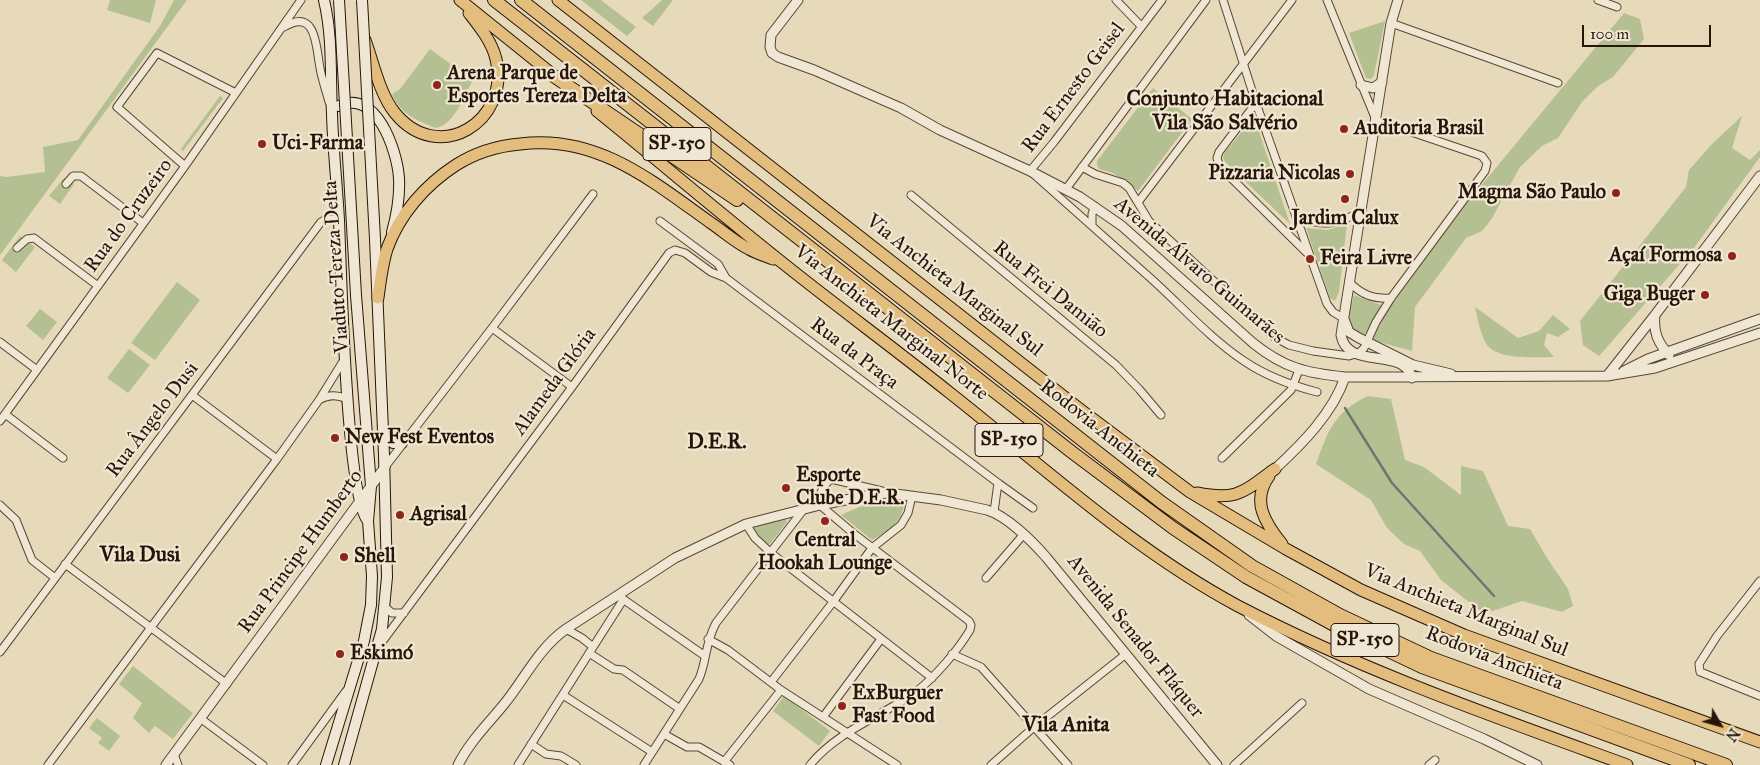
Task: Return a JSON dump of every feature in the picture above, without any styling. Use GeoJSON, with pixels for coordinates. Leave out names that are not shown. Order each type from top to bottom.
{"type":"FeatureCollection","features":[{"type":"Feature","properties":{"kind":"highway"},"geometry":{"type":"LineString","coordinates":[[364,37],[386,97],[395,113],[406,124],[426,135],[443,137],[458,134],[480,121],[489,110],[495,97],[498,82],[494,52],[486,37],[460,0]]}},
{"type":"Feature","properties":{"kind":"highway","name":"Via Anchieta Marginal Norte"},"geometry":{"type":"LineString","coordinates":[[460,0],[785,265],[952,394],[1113,525],[1169,565],[1238,605],[1343,656],[1405,683],[1627,765]]}},
{"type":"Feature","properties":{"kind":"highway","name":"Rodovia Anchieta"},"geometry":{"type":"LineString","coordinates":[[494,0],[1081,459],[1173,528],[1246,577],[1336,626],[1422,667],[1689,765]]}},
{"type":"Feature","properties":{"kind":"highway","name":"Rodovia Anchieta"},"geometry":{"type":"LineString","coordinates":[[521,0],[1161,502],[1252,566],[1340,615],[1431,658],[1726,765]]}},
{"type":"Feature","properties":{"kind":"highway","name":"Via Anchieta Marginal Sul"},"geometry":{"type":"LineString","coordinates":[[558,0],[1081,410],[1189,490],[1286,549],[1360,590],[1464,635],[1760,742]]}},
{"type":"Feature","properties":{"kind":"highway"},"geometry":{"type":"LineString","coordinates":[[555,77],[735,199],[808,254],[861,286]]}},
{"type":"Feature","properties":{"kind":"highway"},"geometry":{"type":"LineString","coordinates":[[378,298],[383,264],[390,242],[406,213],[422,194],[439,176],[459,163],[489,149],[507,145],[551,142],[585,148],[618,162],[656,185],[748,248],[785,265]]}},
{"type":"Feature","properties":{"kind":"highway"},"geometry":{"type":"LineString","coordinates":[[1189,490],[1217,496],[1233,496],[1275,470]]}},
{"type":"Feature","properties":{"kind":"highway"},"geometry":{"type":"LineString","coordinates":[[1275,470],[1263,487],[1260,504],[1266,523],[1286,549]]}},
{"type":"Feature","properties":{"kind":"main road"},"geometry":{"type":"LineString","coordinates":[[324,0],[331,50],[332,114],[345,358],[352,450],[360,502],[364,517],[368,521],[372,570],[368,628],[326,765]]}},
{"type":"Feature","properties":{"kind":"main road","name":"Viaduto Tereza Delta"},"geometry":{"type":"LineString","coordinates":[[339,0],[356,296],[371,486],[368,521]]}},
{"type":"Feature","properties":{"kind":"main road","name":"Viaduto Tereza Delta"},"geometry":{"type":"LineString","coordinates":[[344,765],[382,629],[387,577],[385,467],[378,298],[362,0]]}},
{"type":"Feature","properties":{"kind":"main road"},"geometry":{"type":"LineString","coordinates":[[332,114],[342,105],[352,103],[362,105],[379,119],[389,139],[396,159],[399,188],[396,217],[390,242]]}},
{"type":"Feature","properties":{"kind":"main road"},"geometry":{"type":"LineString","coordinates":[[383,436],[394,443],[402,443]]}},
{"type":"Feature","properties":{"kind":"street","name":"Rua do Cruzeiro"},"geometry":{"type":"LineString","coordinates":[[0,421],[185,166],[301,0]]}},
{"type":"Feature","properties":{"kind":"street","name":"Avenida Álvaro Guimarães"},"geometry":{"type":"LineString","coordinates":[[798,0],[771,35],[770,47],[772,53],[901,108],[940,130],[1066,189],[1095,206],[1132,234],[1211,307],[1264,352],[1284,364],[1300,370],[1345,377],[1607,376],[1672,363],[1760,333]]}},
{"type":"Feature","properties":{"kind":"street"},"geometry":{"type":"LineString","coordinates":[[1116,0],[1142,26]]}},
{"type":"Feature","properties":{"kind":"street","name":"Rua Ernesto Geisel"},"geometry":{"type":"LineString","coordinates":[[1030,171],[1162,0]]}},
{"type":"Feature","properties":{"kind":"street"},"geometry":{"type":"LineString","coordinates":[[1066,189],[1206,0]]}},
{"type":"Feature","properties":{"kind":"street"},"geometry":{"type":"LineString","coordinates":[[1223,0],[1256,103],[1329,307],[1335,314],[1343,318],[1349,332],[1367,342],[1413,365],[1468,378]]}},
{"type":"Feature","properties":{"kind":"street"},"geometry":{"type":"LineString","coordinates":[[1139,201],[1292,0]]}},
{"type":"Feature","properties":{"kind":"street"},"geometry":{"type":"LineString","coordinates":[[1327,0],[1376,120],[1482,156],[1487,163],[1485,172],[1391,298],[1376,322],[1363,350],[1358,354],[1347,349],[1342,341],[1341,330],[1376,120],[1391,23],[1398,0]]}},
{"type":"Feature","properties":{"kind":"street"},"geometry":{"type":"LineString","coordinates":[[1598,0],[1618,7]]}},
{"type":"Feature","properties":{"kind":"street"},"geometry":{"type":"LineString","coordinates":[[282,29],[288,25],[298,23],[306,24],[312,29],[332,114]]}},
{"type":"Feature","properties":{"kind":"street"},"geometry":{"type":"LineString","coordinates":[[1391,23],[1558,83]]}},
{"type":"Feature","properties":{"kind":"street"},"geometry":{"type":"LineString","coordinates":[[185,166],[117,107],[157,53],[236,93]]}},
{"type":"Feature","properties":{"kind":"street"},"geometry":{"type":"LineString","coordinates":[[1361,85],[1373,88],[1382,82]]}},
{"type":"Feature","properties":{"kind":"street"},"geometry":{"type":"LineString","coordinates":[[1256,103],[1218,152],[1218,163],[1309,255]]}},
{"type":"Feature","properties":{"kind":"street","name":"Avenida Álvaro Guimarães"},"geometry":{"type":"LineString","coordinates":[[1082,167],[1095,174],[1123,183],[1129,188],[1139,201],[1149,221],[1274,337],[1296,348],[1350,356],[1358,354],[1403,365],[1412,378]]}},
{"type":"Feature","properties":{"kind":"street","name":"Avenida Álvaro Guimarães"},"geometry":{"type":"LineString","coordinates":[[1030,171],[1241,359],[1266,374],[1294,386],[1317,392]]}},
{"type":"Feature","properties":{"kind":"street"},"geometry":{"type":"LineString","coordinates":[[66,184],[73,176],[81,176],[143,224]]}},
{"type":"Feature","properties":{"kind":"street"},"geometry":{"type":"LineString","coordinates":[[1607,376],[1760,176]]}},
{"type":"Feature","properties":{"kind":"street","name":"Rua Principe Humberto"},"geometry":{"type":"LineString","coordinates":[[166,765],[402,443],[593,194]]}},
{"type":"Feature","properties":{"kind":"street","name":"Rua Frei Damião"},"geometry":{"type":"LineString","coordinates":[[911,195],[1116,365],[1161,415]]}},
{"type":"Feature","properties":{"kind":"street"},"geometry":{"type":"LineString","coordinates":[[1092,225],[1092,214],[1095,206]]}},
{"type":"Feature","properties":{"kind":"street"},"geometry":{"type":"LineString","coordinates":[[1296,217],[1325,225],[1338,222],[1361,211]]}},
{"type":"Feature","properties":{"kind":"street","name":"Rua Ângelo Dusi"},"geometry":{"type":"LineString","coordinates":[[0,652],[321,222],[326,219],[338,219]]}},
{"type":"Feature","properties":{"kind":"street","name":"Rua da Praça"},"geometry":{"type":"LineString","coordinates":[[660,221],[718,264],[726,278],[998,484],[1033,508]]}},
{"type":"Feature","properties":{"kind":"street"},"geometry":{"type":"LineString","coordinates":[[17,248],[27,239],[34,238],[98,286]]}},
{"type":"Feature","properties":{"kind":"street","name":"Alameda Glória"},"geometry":{"type":"LineString","coordinates":[[377,649],[672,251],[676,250],[686,253],[712,272],[726,278]]}},
{"type":"Feature","properties":{"kind":"street"},"geometry":{"type":"LineString","coordinates":[[1349,282],[1368,296],[1391,298]]}},
{"type":"Feature","properties":{"kind":"street"},"geometry":{"type":"LineString","coordinates":[[1655,315],[1655,334],[1672,363]]}},
{"type":"Feature","properties":{"kind":"street","name":"Avenida Álvaro Guimarães"},"geometry":{"type":"LineString","coordinates":[[1620,374],[1638,363],[1666,352],[1760,319]]}},
{"type":"Feature","properties":{"kind":"street"},"geometry":{"type":"LineString","coordinates":[[492,328],[572,387]]}},
{"type":"Feature","properties":{"kind":"street"},"geometry":{"type":"LineString","coordinates":[[0,342],[37,370]]}},
{"type":"Feature","properties":{"kind":"street"},"geometry":{"type":"LineString","coordinates":[[48,765],[276,459],[319,400],[345,358]]}},
{"type":"Feature","properties":{"kind":"street"},"geometry":{"type":"LineString","coordinates":[[1222,458],[1294,386],[1300,370]]}},
{"type":"Feature","properties":{"kind":"street"},"geometry":{"type":"LineString","coordinates":[[1275,470],[1309,434],[1338,394],[1345,377]]}},
{"type":"Feature","properties":{"kind":"street"},"geometry":{"type":"LineString","coordinates":[[192,395],[276,459]]}},
{"type":"Feature","properties":{"kind":"street"},"geometry":{"type":"LineString","coordinates":[[319,400],[325,396],[348,399]]}},
{"type":"Feature","properties":{"kind":"street"},"geometry":{"type":"LineString","coordinates":[[5,414],[63,458]]}},
{"type":"Feature","properties":{"kind":"street"},"geometry":{"type":"LineString","coordinates":[[820,505],[823,486],[831,480],[888,493],[942,500],[994,512],[998,484]]}},
{"type":"Feature","properties":{"kind":"street"},"geometry":{"type":"LineString","coordinates":[[458,765],[474,739],[506,702],[552,640],[566,629],[620,597],[675,558],[746,524],[820,505],[866,495],[888,493]]}},
{"type":"Feature","properties":{"kind":"street"},"geometry":{"type":"LineString","coordinates":[[771,682],[872,548],[901,526],[908,513],[912,496]]}},
{"type":"Feature","properties":{"kind":"street"},"geometry":{"type":"LineString","coordinates":[[810,765],[830,746],[917,691],[932,678],[970,630],[969,621],[872,548],[820,505]]}},
{"type":"Feature","properties":{"kind":"street"},"geometry":{"type":"LineString","coordinates":[[0,506],[16,520],[32,560],[55,578]]}},
{"type":"Feature","properties":{"kind":"street"},"geometry":{"type":"LineString","coordinates":[[644,765],[699,679],[704,668],[708,639],[716,624],[804,509]]}},
{"type":"Feature","properties":{"kind":"street","name":"Avenida Senador Fláquer"},"geometry":{"type":"LineString","coordinates":[[994,512],[1024,534],[1046,557],[1217,765]]}},
{"type":"Feature","properties":{"kind":"street"},"geometry":{"type":"LineString","coordinates":[[746,524],[755,538],[771,553],[932,678]]}},
{"type":"Feature","properties":{"kind":"street"},"geometry":{"type":"LineString","coordinates":[[986,578],[1024,534]]}},
{"type":"Feature","properties":{"kind":"street"},"geometry":{"type":"LineString","coordinates":[[66,564],[227,684]]}},
{"type":"Feature","properties":{"kind":"street"},"geometry":{"type":"LineString","coordinates":[[1760,581],[1717,636],[1699,664],[1699,670],[1703,673],[1760,696]]}},
{"type":"Feature","properties":{"kind":"street"},"geometry":{"type":"LineString","coordinates":[[518,765],[591,650],[620,597]]}},
{"type":"Feature","properties":{"kind":"street"},"geometry":{"type":"LineString","coordinates":[[620,597],[705,656]]}},
{"type":"Feature","properties":{"kind":"street"},"geometry":{"type":"LineString","coordinates":[[1238,605],[1276,636],[1369,689],[1484,739],[1537,765]]}},
{"type":"Feature","properties":{"kind":"street"},"geometry":{"type":"LineString","coordinates":[[385,607],[392,613],[404,613]]}},
{"type":"Feature","properties":{"kind":"street"},"geometry":{"type":"LineString","coordinates":[[566,629],[579,636],[591,650],[614,669],[623,670],[680,708]]}},
{"type":"Feature","properties":{"kind":"street"},"geometry":{"type":"LineString","coordinates":[[708,639],[728,650],[781,690],[849,733],[887,762],[897,765]]}},
{"type":"Feature","properties":{"kind":"street"},"geometry":{"type":"LineString","coordinates":[[822,716],[881,639]]}},
{"type":"Feature","properties":{"kind":"street"},"geometry":{"type":"LineString","coordinates":[[952,654],[981,667],[1068,765]]}},
{"type":"Feature","properties":{"kind":"street"},"geometry":{"type":"LineString","coordinates":[[991,765],[1034,727],[1126,654]]}},
{"type":"Feature","properties":{"kind":"street"},"geometry":{"type":"LineString","coordinates":[[292,765],[353,680]]}},
{"type":"Feature","properties":{"kind":"street"},"geometry":{"type":"LineString","coordinates":[[664,734],[687,747],[699,747],[727,763],[781,690]]}},
{"type":"Feature","properties":{"kind":"street"},"geometry":{"type":"LineString","coordinates":[[563,695],[652,752]]}},
{"type":"Feature","properties":{"kind":"street"},"geometry":{"type":"LineString","coordinates":[[1234,765],[1302,703]]}},
{"type":"Feature","properties":{"kind":"street"},"geometry":{"type":"LineString","coordinates":[[200,718],[263,765]]}},
{"type":"Feature","properties":{"kind":"street"},"geometry":{"type":"LineString","coordinates":[[531,744],[546,754],[561,756],[576,765]]}},
{"type":"Feature","properties":{"kind":"street"},"geometry":{"type":"LineString","coordinates":[[174,754],[178,765]]}},
{"type":"Feature","properties":{"kind":"green space"},"geometry":{"type":"Polygon","coordinates":[[[110,0],[156,0],[150,23],[107,10],[110,0]]]}},
{"type":"Feature","properties":{"kind":"green space"},"geometry":{"type":"Polygon","coordinates":[[[174,0],[187,0],[0,255],[0,176],[7,177],[45,172],[43,147],[78,140],[160,26],[174,0]]]}},
{"type":"Feature","properties":{"kind":"green space"},"geometry":{"type":"Polygon","coordinates":[[[581,0],[601,0],[636,27],[627,36],[581,0]]]}},
{"type":"Feature","properties":{"kind":"green space"},"geometry":{"type":"Polygon","coordinates":[[[662,0],[673,0],[653,26],[642,18],[662,0]]]}},
{"type":"Feature","properties":{"kind":"green space"},"geometry":{"type":"Polygon","coordinates":[[[1624,13],[1640,19],[1644,39],[1613,77],[1598,86],[1582,102],[1558,138],[1542,146],[1520,167],[1491,220],[1482,231],[1466,238],[1415,307],[1412,351],[1372,340],[1387,311],[1456,216],[1624,13]]]}},
{"type":"Feature","properties":{"kind":"green space"},"geometry":{"type":"Polygon","coordinates":[[[1385,21],[1374,75],[1371,79],[1366,78],[1349,33],[1385,21]]]}},
{"type":"Feature","properties":{"kind":"green space","name":"Arena Parque de Esportes Tereza Delta"},"geometry":{"type":"Polygon","coordinates":[[[430,49],[473,80],[454,115],[449,121],[436,128],[410,116],[395,101],[392,94],[400,89],[430,49]]]}},
{"type":"Feature","properties":{"kind":"green space"},"geometry":{"type":"Polygon","coordinates":[[[1153,88],[1192,119],[1138,191],[1113,173],[1099,169],[1097,161],[1153,88]]]}},
{"type":"Feature","properties":{"kind":"green space"},"geometry":{"type":"Polygon","coordinates":[[[220,96],[223,98],[183,151],[181,149],[220,96]]]}},
{"type":"Feature","properties":{"kind":"green space"},"geometry":{"type":"Polygon","coordinates":[[[1742,116],[1732,148],[1750,160],[1760,150],[1760,157],[1694,248],[1599,356],[1583,345],[1580,321],[1686,187],[1689,170],[1712,144],[1742,116]]]}},
{"type":"Feature","properties":{"kind":"green space"},"geometry":{"type":"Polygon","coordinates":[[[1254,117],[1290,224],[1225,162],[1223,157],[1254,117]]]}},
{"type":"Feature","properties":{"kind":"green space"},"geometry":{"type":"Polygon","coordinates":[[[64,178],[74,184],[60,204],[49,196],[64,178]]]}},
{"type":"Feature","properties":{"kind":"green space"},"geometry":{"type":"Polygon","coordinates":[[[1347,224],[1339,292],[1335,301],[1330,298],[1306,228],[1327,230],[1347,224]]]}},
{"type":"Feature","properties":{"kind":"green space"},"geometry":{"type":"Polygon","coordinates":[[[20,236],[35,247],[16,272],[2,260],[20,236]]]}},
{"type":"Feature","properties":{"kind":"green space"},"geometry":{"type":"Polygon","coordinates":[[[177,282],[200,300],[155,360],[131,343],[177,282]]]}},
{"type":"Feature","properties":{"kind":"green space"},"geometry":{"type":"Polygon","coordinates":[[[1354,295],[1381,305],[1364,336],[1352,330],[1348,317],[1354,295]]]}},
{"type":"Feature","properties":{"kind":"green space"},"geometry":{"type":"Polygon","coordinates":[[[1475,307],[1518,338],[1539,331],[1553,315],[1570,329],[1558,337],[1547,333],[1544,345],[1554,357],[1520,357],[1502,354],[1486,344],[1475,307]]]}},
{"type":"Feature","properties":{"kind":"green space"},"geometry":{"type":"Polygon","coordinates":[[[40,309],[57,322],[43,340],[26,326],[40,309]]]}},
{"type":"Feature","properties":{"kind":"green space"},"geometry":{"type":"Polygon","coordinates":[[[129,349],[150,365],[128,393],[107,378],[129,349]]]}},
{"type":"Feature","properties":{"kind":"green space"},"geometry":{"type":"Polygon","coordinates":[[[1368,396],[1391,399],[1405,460],[1424,467],[1461,495],[1461,466],[1483,471],[1508,526],[1530,529],[1568,589],[1573,606],[1562,612],[1522,601],[1484,614],[1441,580],[1420,551],[1404,544],[1387,528],[1371,500],[1316,464],[1329,432],[1340,416],[1356,402],[1368,396]]]}},
{"type":"Feature","properties":{"kind":"green space"},"geometry":{"type":"Polygon","coordinates":[[[891,501],[905,502],[903,510],[894,526],[872,540],[841,515],[859,507],[891,501]]]}},
{"type":"Feature","properties":{"kind":"green space"},"geometry":{"type":"Polygon","coordinates":[[[785,518],[787,522],[769,545],[760,539],[750,527],[785,518]]]}},
{"type":"Feature","properties":{"kind":"green space"},"geometry":{"type":"Polygon","coordinates":[[[133,666],[193,713],[173,739],[155,726],[149,733],[133,718],[142,703],[119,684],[133,666]]]}},
{"type":"Feature","properties":{"kind":"green space"},"geometry":{"type":"Polygon","coordinates":[[[784,696],[830,731],[819,746],[773,711],[784,696]]]}},
{"type":"Feature","properties":{"kind":"green space"},"geometry":{"type":"Polygon","coordinates":[[[97,718],[120,736],[109,751],[98,743],[102,738],[89,728],[97,718]]]}},
{"type":"Feature","properties":{"kind":"waterway"},"geometry":{"type":"LineString","coordinates":[[1345,408],[1392,483],[1494,596]]}},
{"type":"Feature","properties":{"kind":"place","name":"Arena Parque de Esportes Tereza Delta"},"geometry":{"type":"Point","coordinates":[437,85]}},
{"type":"Feature","properties":{"kind":"place","name":"Auditoria Brasil"},"geometry":{"type":"Point","coordinates":[1344,129]}},
{"type":"Feature","properties":{"kind":"place","name":"Uci-Farma"},"geometry":{"type":"Point","coordinates":[262,144]}},
{"type":"Feature","properties":{"kind":"place","name":"Pizzaria Nicolas"},"geometry":{"type":"Point","coordinates":[1350,174]}},
{"type":"Feature","properties":{"kind":"place","name":"Magma São Paulo"},"geometry":{"type":"Point","coordinates":[1616,193]}},
{"type":"Feature","properties":{"kind":"place","name":"Jardim Calux"},"geometry":{"type":"Point","coordinates":[1345,199]}},
{"type":"Feature","properties":{"kind":"place","name":"Açaí Formosa"},"geometry":{"type":"Point","coordinates":[1732,256]}},
{"type":"Feature","properties":{"kind":"place","name":"Feira Livre"},"geometry":{"type":"Point","coordinates":[1310,259]}},
{"type":"Feature","properties":{"kind":"place","name":"Giga Buger"},"geometry":{"type":"Point","coordinates":[1705,295]}},
{"type":"Feature","properties":{"kind":"place","name":"New Fest Eventos"},"geometry":{"type":"Point","coordinates":[335,438]}},
{"type":"Feature","properties":{"kind":"place","name":"Esporte Clube D.E.R."},"geometry":{"type":"Point","coordinates":[786,488]}},
{"type":"Feature","properties":{"kind":"place","name":"Agrisal"},"geometry":{"type":"Point","coordinates":[400,515]}},
{"type":"Feature","properties":{"kind":"place","name":"Central Hookah Lounge"},"geometry":{"type":"Point","coordinates":[825,521]}},
{"type":"Feature","properties":{"kind":"place","name":"Shell"},"geometry":{"type":"Point","coordinates":[344,557]}},
{"type":"Feature","properties":{"kind":"place","name":"Eskimó"},"geometry":{"type":"Point","coordinates":[340,654]}},
{"type":"Feature","properties":{"kind":"place","name":"ExBurguer Fast Food"},"geometry":{"type":"Point","coordinates":[842,706]}},
{"type":"Feature","properties":{"kind":"district","name":"Conjunto Habitacional Vila São Salvério"},"geometry":{"type":"Point","coordinates":[1225,112]}},
{"type":"Feature","properties":{"kind":"district","name":"D.E.R."},"geometry":{"type":"Point","coordinates":[717,443]}},
{"type":"Feature","properties":{"kind":"district","name":"Vila Dusi"},"geometry":{"type":"Point","coordinates":[140,556]}},
{"type":"Feature","properties":{"kind":"district","name":"Vila Anita"},"geometry":{"type":"Point","coordinates":[1066,726]}}]}
